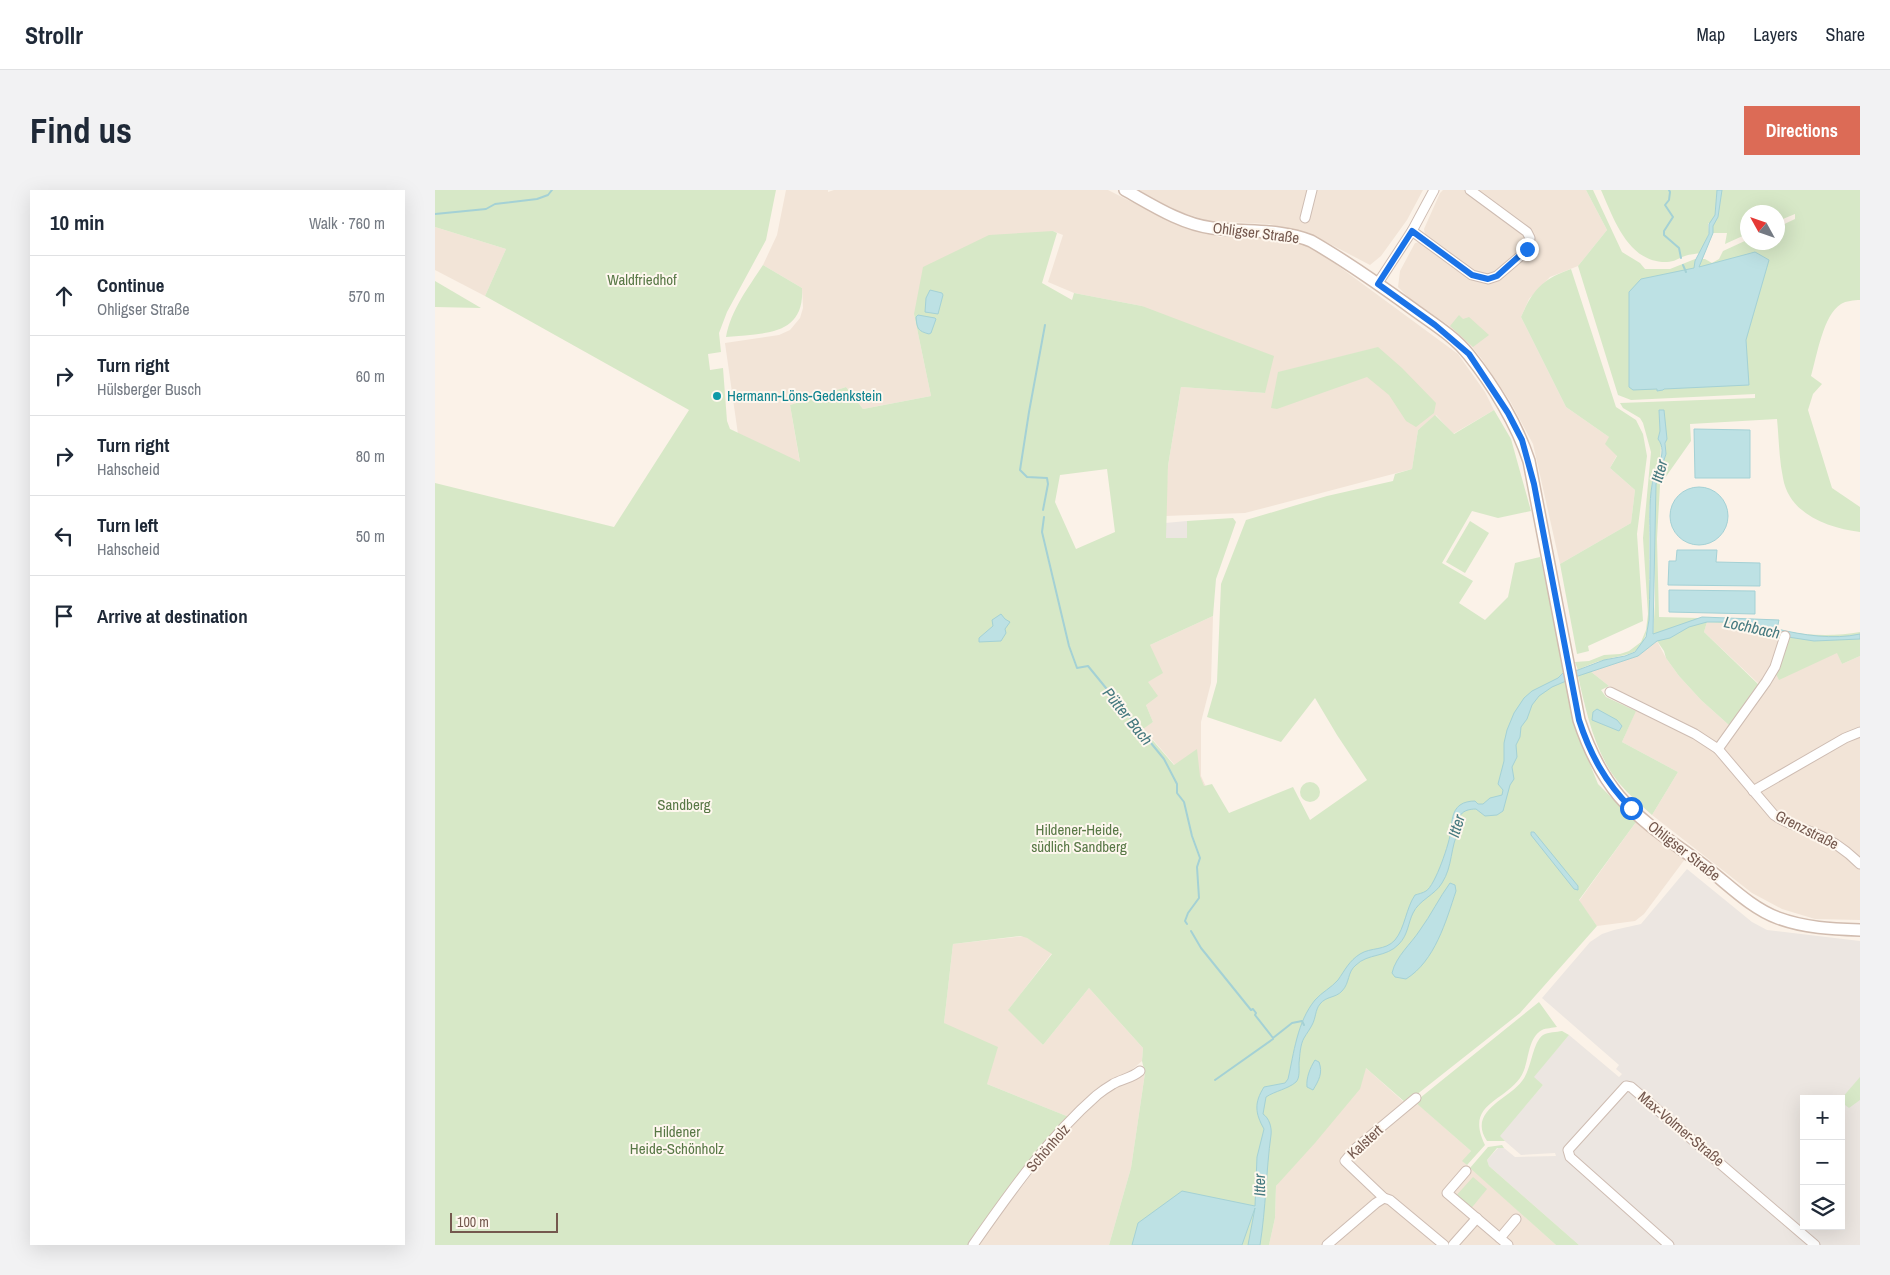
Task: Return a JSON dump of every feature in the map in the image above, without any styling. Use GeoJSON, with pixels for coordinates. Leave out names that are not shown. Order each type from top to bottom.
{"type":"FeatureCollection","features":[{"type":"Feature","properties":{"kind":"main road","name":"Ohligser Straße"},"geometry":{"type":"LineString","coordinates":[[1125,190],[1169,214],[1211,228],[1280,232],[1298,236],[1328,251],[1378,284],[1435,325],[1469,354],[1508,413],[1522,440],[1534,484],[1579,720],[1587,745],[1602,773],[1619,796],[1655,829],[1747,900],[1767,913],[1801,925],[1817,928],[1860,930]]}},
{"type":"Feature","properties":{"kind":"street"},"geometry":{"type":"LineString","coordinates":[[1305,218],[1312,190]]}},
{"type":"Feature","properties":{"kind":"street"},"geometry":{"type":"LineString","coordinates":[[1378,284],[1412,231],[1434,190]]}},
{"type":"Feature","properties":{"kind":"street"},"geometry":{"type":"LineString","coordinates":[[1412,231],[1472,275],[1488,279],[1497,276],[1524,253],[1529,246],[1530,238],[1527,232],[1470,190]]}},
{"type":"Feature","properties":{"kind":"street"},"geometry":{"type":"LineString","coordinates":[[1718,749],[1775,667],[1785,636]]}},
{"type":"Feature","properties":{"kind":"street","name":"Grenzstraße"},"geometry":{"type":"LineString","coordinates":[[1610,692],[1695,734],[1718,749],[1766,807],[1780,820],[1832,841],[1843,848],[1860,864]]}},
{"type":"Feature","properties":{"kind":"street"},"geometry":{"type":"LineString","coordinates":[[1753,791],[1845,738],[1860,732]]}},
{"type":"Feature","properties":{"kind":"street","name":"Schönholz"},"geometry":{"type":"LineString","coordinates":[[973,1245],[1055,1137],[1098,1094],[1114,1083],[1133,1077],[1140,1070]]}},
{"type":"Feature","properties":{"kind":"street","name":"Max-Volmer-Straße"},"geometry":{"type":"LineString","coordinates":[[1669,1245],[1596,1181],[1568,1153],[1575,1142],[1625,1086],[1631,1087],[1671,1120],[1815,1245]]}},
{"type":"Feature","properties":{"kind":"street","name":"Kalstert"},"geometry":{"type":"LineString","coordinates":[[1384,1198],[1345,1161],[1356,1148],[1416,1098]]}},
{"type":"Feature","properties":{"kind":"street"},"geometry":{"type":"LineString","coordinates":[[1466,1171],[1447,1193],[1508,1245]]}},
{"type":"Feature","properties":{"kind":"street"},"geometry":{"type":"LineString","coordinates":[[1327,1245],[1384,1198],[1390,1200],[1444,1245]]}},
{"type":"Feature","properties":{"kind":"street"},"geometry":{"type":"LineString","coordinates":[[1453,1245],[1477,1218]]}},
{"type":"Feature","properties":{"kind":"street"},"geometry":{"type":"LineString","coordinates":[[1499,1238],[1516,1219]]}},
{"type":"Feature","properties":{"kind":"shaded area"},"geometry":{"type":"Polygon","coordinates":[[[786,190],[828,190],[828,192],[834,190],[1108,190],[1178,225],[1220,237],[1262,237],[1302,244],[1322,254],[1458,354],[1485,392],[1494,410],[1453,434],[1436,415],[1418,430],[1412,469],[1245,513],[1165,516],[1168,466],[1181,387],[1265,393],[1142,306],[1074,293],[1048,282],[1063,235],[1053,231],[914,314],[931,396],[863,409],[846,387],[790,405],[800,463],[738,434],[725,343],[779,335],[790,330],[800,318],[803,308],[802,288],[763,265],[777,235],[786,190]]]}},
{"type":"Feature","properties":{"kind":"shaded area"},"geometry":{"type":"Polygon","coordinates":[[[1134,190],[1423,190],[1407,220],[1381,256],[1370,265],[1309,233],[1269,224],[1209,221],[1174,210],[1134,190]]]}},
{"type":"Feature","properties":{"kind":"shaded area"},"geometry":{"type":"Polygon","coordinates":[[[1443,190],[1586,190],[1607,230],[1578,266],[1550,277],[1529,299],[1521,317],[1566,407],[1609,437],[1617,455],[1610,468],[1635,490],[1631,523],[1560,564],[1533,444],[1510,401],[1472,347],[1448,325],[1409,298],[1398,287],[1400,271],[1415,243],[1420,242],[1425,235],[1424,229],[1443,190]]]}},
{"type":"Feature","properties":{"kind":"shaded area"},"geometry":{"type":"Polygon","coordinates":[[[435,227],[506,249],[485,296],[435,270],[435,227]]]}},
{"type":"Feature","properties":{"kind":"shaded area"},"geometry":{"type":"Polygon","coordinates":[[[1187,521],[1187,538],[1166,539],[1165,523],[1187,521]]]}},
{"type":"Feature","properties":{"kind":"shaded area"},"geometry":{"type":"Polygon","coordinates":[[[1213,616],[1211,683],[1201,722],[1201,776],[1206,787],[1191,784],[1143,728],[1153,722],[1146,705],[1150,645],[1213,616]]]}},
{"type":"Feature","properties":{"kind":"shaded area"},"geometry":{"type":"Polygon","coordinates":[[[1707,622],[1747,625],[1838,653],[1842,664],[1860,656],[1860,920],[1815,919],[1782,909],[1752,893],[1652,815],[1678,772],[1622,742],[1639,703],[1609,686],[1590,671],[1638,656],[1657,641],[1679,676],[1701,700],[1730,726],[1759,684],[1704,632],[1707,622]]]}},
{"type":"Feature","properties":{"kind":"shaded area"},"geometry":{"type":"Polygon","coordinates":[[[1636,822],[1685,859],[1644,914],[1635,921],[1597,926],[1579,901],[1636,822]]]}},
{"type":"Feature","properties":{"kind":"shaded area"},"geometry":{"type":"Polygon","coordinates":[[[1687,869],[1752,922],[1767,930],[1860,941],[1860,1245],[1579,1245],[1489,1166],[1487,1160],[1498,1148],[1504,1148],[1515,1157],[1556,1156],[1555,1153],[1521,1155],[1499,1136],[1543,1085],[1533,1077],[1569,1035],[1619,1077],[1622,1074],[1616,1069],[1619,1065],[1542,998],[1590,942],[1602,934],[1641,924],[1687,869]]]}},
{"type":"Feature","properties":{"kind":"shaded area"},"geometry":{"type":"Polygon","coordinates":[[[1024,936],[1052,953],[1009,1009],[1043,1045],[1089,988],[1143,1048],[1142,1061],[1128,1073],[1109,1080],[1093,1091],[1069,1117],[987,1084],[944,1023],[953,944],[1024,936]]]}},
{"type":"Feature","properties":{"kind":"shaded area"},"geometry":{"type":"Polygon","coordinates":[[[1366,1068],[1405,1103],[1411,1098],[1471,1151],[1463,1161],[1556,1245],[1269,1245],[1275,1218],[1276,1186],[1366,1068]]]}},
{"type":"Feature","properties":{"kind":"shaded area"},"geometry":{"type":"Polygon","coordinates":[[[1145,1073],[1131,1168],[1109,1245],[977,1245],[1064,1132],[1098,1099],[1113,1088],[1133,1081],[1145,1073]]]}},
{"type":"Feature","properties":{"kind":"green space"},"geometry":{"type":"Polygon","coordinates":[[[435,190],[776,190],[766,240],[727,312],[719,333],[721,352],[708,354],[710,370],[723,368],[727,421],[730,429],[800,462],[790,405],[846,387],[863,409],[931,396],[914,314],[923,267],[989,235],[1053,231],[1057,233],[1042,283],[1072,300],[1074,293],[1142,306],[1274,356],[1265,393],[1181,387],[1168,466],[1166,538],[1187,538],[1187,521],[1233,518],[1236,522],[1216,579],[1213,616],[1150,645],[1163,673],[1148,682],[1158,696],[1146,705],[1153,722],[1143,729],[1174,765],[1197,749],[1200,776],[1204,786],[1212,784],[1229,813],[1293,787],[1310,820],[1367,780],[1315,698],[1281,742],[1207,717],[1217,682],[1221,584],[1246,520],[1327,496],[1393,481],[1395,474],[1412,469],[1418,430],[1435,415],[1454,434],[1494,410],[1511,439],[1531,511],[1498,518],[1472,511],[1442,563],[1473,581],[1459,603],[1485,620],[1508,597],[1515,563],[1540,557],[1554,618],[1562,666],[1581,742],[1598,784],[1636,822],[1579,900],[1597,926],[1520,1013],[1406,1103],[1366,1068],[1360,1089],[1276,1186],[1275,1218],[1269,1245],[1109,1245],[1131,1168],[1145,1073],[1142,1061],[1143,1048],[1089,988],[1043,1045],[1008,1010],[1052,954],[1021,936],[953,944],[944,1023],[998,1047],[987,1084],[1069,1117],[971,1245],[435,1245],[435,483],[614,527],[689,410],[485,296],[506,249],[435,227],[435,190]],[[1107,469],[1060,475],[1055,502],[1076,549],[1115,532],[1107,469]]]}},
{"type":"Feature","properties":{"kind":"green space"},"geometry":{"type":"Polygon","coordinates":[[[1586,190],[1593,190],[1622,252],[1640,263],[1645,269],[1670,269],[1695,259],[1705,259],[1712,263],[1719,259],[1723,251],[1740,243],[1740,250],[1785,250],[1785,224],[1795,219],[1795,214],[1785,218],[1785,205],[1740,205],[1740,237],[1725,244],[1727,233],[1713,233],[1713,226],[1708,223],[1709,233],[1701,253],[1687,255],[1667,262],[1653,260],[1642,255],[1632,247],[1617,226],[1601,190],[1860,190],[1860,300],[1841,304],[1835,309],[1825,326],[1811,376],[1822,384],[1813,394],[1808,410],[1832,488],[1860,507],[1860,532],[1823,523],[1802,510],[1793,501],[1783,478],[1777,419],[1690,424],[1691,441],[1660,485],[1657,539],[1659,617],[1779,620],[1777,629],[1783,630],[1782,636],[1747,625],[1707,622],[1704,632],[1759,685],[1730,726],[1701,700],[1679,676],[1653,635],[1655,604],[1654,518],[1656,484],[1666,454],[1664,410],[1659,410],[1660,464],[1652,483],[1649,512],[1649,620],[1644,641],[1636,651],[1597,662],[1578,670],[1575,662],[1589,661],[1604,655],[1620,654],[1629,651],[1641,642],[1646,630],[1648,614],[1643,538],[1651,452],[1640,418],[1623,408],[1620,403],[1755,398],[1755,394],[1631,400],[1618,395],[1578,266],[1607,230],[1586,190]]]}},
{"type":"Feature","properties":{"kind":"green space"},"geometry":{"type":"Polygon","coordinates":[[[763,265],[802,288],[801,304],[796,316],[789,324],[767,333],[726,337],[736,308],[763,265]]]}},
{"type":"Feature","properties":{"kind":"green space"},"geometry":{"type":"Polygon","coordinates":[[[1571,269],[1616,407],[1636,420],[1643,434],[1647,456],[1637,534],[1643,621],[1588,646],[1589,651],[1577,654],[1560,564],[1631,523],[1635,490],[1610,468],[1617,456],[1605,444],[1609,437],[1566,407],[1521,317],[1530,299],[1540,286],[1553,277],[1571,269]]]}},
{"type":"Feature","properties":{"kind":"green space"},"geometry":{"type":"Polygon","coordinates":[[[435,281],[481,308],[435,307],[435,281]]]}},
{"type":"Feature","properties":{"kind":"green space"},"geometry":{"type":"Polygon","coordinates":[[[1459,315],[1463,319],[1469,317],[1489,335],[1473,347],[1450,326],[1459,315]]]}},
{"type":"Feature","properties":{"kind":"green space"},"geometry":{"type":"Polygon","coordinates":[[[1378,347],[1402,368],[1436,403],[1434,413],[1416,427],[1406,421],[1389,395],[1367,377],[1277,409],[1271,408],[1278,372],[1378,347]]]}},
{"type":"Feature","properties":{"kind":"green space"},"geometry":{"type":"Polygon","coordinates":[[[1470,521],[1489,533],[1465,573],[1446,562],[1470,521]]]}},
{"type":"Feature","properties":{"kind":"green space"},"geometry":{"type":"Polygon","coordinates":[[[1790,632],[1825,635],[1860,632],[1860,656],[1842,664],[1837,653],[1779,680],[1776,674],[1790,632]]]}},
{"type":"Feature","properties":{"kind":"green space"},"geometry":{"type":"Polygon","coordinates":[[[1590,671],[1609,686],[1601,690],[1606,697],[1636,711],[1622,742],[1678,772],[1652,815],[1619,783],[1611,772],[1598,746],[1588,718],[1578,676],[1590,671]]]}},
{"type":"Feature","properties":{"kind":"green space"},"geometry":{"type":"Polygon","coordinates":[[[1310,782],[1317,785],[1320,792],[1317,799],[1310,802],[1303,799],[1300,792],[1303,785],[1310,782]]]}},
{"type":"Feature","properties":{"kind":"green space"},"geometry":{"type":"Polygon","coordinates":[[[1539,1002],[1557,1027],[1544,1029],[1537,1034],[1533,1039],[1520,1078],[1483,1112],[1479,1121],[1485,1145],[1467,1165],[1462,1161],[1471,1151],[1415,1102],[1539,1002]]]}},
{"type":"Feature","properties":{"kind":"green space"},"geometry":{"type":"Polygon","coordinates":[[[1562,1031],[1569,1035],[1534,1077],[1543,1085],[1500,1136],[1505,1141],[1487,1141],[1482,1131],[1482,1122],[1486,1114],[1492,1106],[1516,1088],[1522,1081],[1539,1039],[1545,1034],[1562,1031]]]}},
{"type":"Feature","properties":{"kind":"green space"},"geometry":{"type":"Polygon","coordinates":[[[1860,1077],[1860,1100],[1849,1108],[1845,1105],[1844,1095],[1860,1077]]]}},
{"type":"Feature","properties":{"kind":"green space"},"geometry":{"type":"Polygon","coordinates":[[[1502,1145],[1504,1148],[1497,1148],[1487,1160],[1489,1166],[1579,1245],[1556,1245],[1470,1168],[1488,1147],[1502,1145]]]}},
{"type":"Feature","properties":{"kind":"green space"},"geometry":{"type":"Polygon","coordinates":[[[1473,1177],[1487,1189],[1469,1211],[1454,1198],[1473,1177]]]}},
{"type":"Feature","properties":{"kind":"water"},"geometry":{"type":"Polygon","coordinates":[[[1717,190],[1722,190],[1718,217],[1699,267],[1755,252],[1769,260],[1746,340],[1749,385],[1664,389],[1657,391],[1657,389],[1633,390],[1629,387],[1629,292],[1641,279],[1694,268],[1695,261],[1709,234],[1709,224],[1715,215],[1717,190]]]}},
{"type":"Feature","properties":{"kind":"water"},"geometry":{"type":"Polygon","coordinates":[[[930,290],[942,293],[943,295],[938,314],[925,312],[926,298],[930,290]]]}},
{"type":"Feature","properties":{"kind":"water"},"geometry":{"type":"Polygon","coordinates":[[[918,315],[936,319],[931,333],[925,333],[919,329],[916,317],[918,315]]]}},
{"type":"Feature","properties":{"kind":"water","name":"Itter"},"geometry":{"type":"Polygon","coordinates":[[[1659,410],[1664,410],[1667,439],[1665,443],[1666,454],[1656,484],[1653,634],[1702,617],[1779,620],[1777,629],[1818,636],[1839,637],[1860,634],[1860,639],[1814,641],[1788,637],[1747,625],[1707,622],[1689,627],[1670,638],[1657,641],[1638,656],[1578,676],[1552,687],[1539,696],[1532,705],[1527,719],[1521,727],[1520,737],[1516,745],[1517,757],[1512,767],[1514,779],[1510,785],[1503,811],[1497,815],[1485,816],[1476,809],[1471,809],[1461,814],[1458,821],[1459,830],[1448,870],[1442,883],[1416,908],[1404,937],[1399,944],[1388,951],[1361,961],[1351,971],[1342,991],[1320,1004],[1300,1050],[1299,1076],[1296,1082],[1266,1097],[1263,1114],[1268,1120],[1271,1132],[1260,1245],[1248,1245],[1255,1208],[1242,1245],[1132,1245],[1138,1223],[1182,1191],[1255,1206],[1257,1157],[1264,1129],[1257,1113],[1257,1103],[1264,1087],[1285,1083],[1288,1079],[1300,1028],[1315,1000],[1338,980],[1347,966],[1356,957],[1364,952],[1387,946],[1395,940],[1415,895],[1425,892],[1438,873],[1448,844],[1453,816],[1457,807],[1471,801],[1483,804],[1490,798],[1502,795],[1503,790],[1498,784],[1504,761],[1504,743],[1514,713],[1524,698],[1532,691],[1558,678],[1563,673],[1635,652],[1646,637],[1649,620],[1650,498],[1662,450],[1658,439],[1660,431],[1659,410]]]}},
{"type":"Feature","properties":{"kind":"water"},"geometry":{"type":"Polygon","coordinates":[[[1694,429],[1750,430],[1750,478],[1695,478],[1694,429]]]}},
{"type":"Feature","properties":{"kind":"water"},"geometry":{"type":"Polygon","coordinates":[[[1693,487],[1705,487],[1720,495],[1728,510],[1728,522],[1720,537],[1705,545],[1693,545],[1678,537],[1670,522],[1670,510],[1678,495],[1693,487]]]}},
{"type":"Feature","properties":{"kind":"water"},"geometry":{"type":"Polygon","coordinates":[[[1677,550],[1717,550],[1716,562],[1760,563],[1760,586],[1668,585],[1669,561],[1676,561],[1677,550]]]}},
{"type":"Feature","properties":{"kind":"water"},"geometry":{"type":"Polygon","coordinates":[[[1669,590],[1755,591],[1755,614],[1669,612],[1669,590]]]}},
{"type":"Feature","properties":{"kind":"water"},"geometry":{"type":"Polygon","coordinates":[[[1001,614],[1010,622],[1005,629],[1006,633],[1001,641],[979,642],[979,638],[993,626],[992,620],[1001,614]]]}},
{"type":"Feature","properties":{"kind":"water"},"geometry":{"type":"Polygon","coordinates":[[[1597,709],[1617,720],[1622,726],[1619,731],[1592,720],[1593,712],[1597,709]]]}},
{"type":"Feature","properties":{"kind":"water"},"geometry":{"type":"Polygon","coordinates":[[[1531,832],[1534,832],[1578,886],[1578,890],[1574,889],[1531,835],[1531,832]]]}},
{"type":"Feature","properties":{"kind":"water"},"geometry":{"type":"Polygon","coordinates":[[[1450,883],[1455,885],[1456,891],[1432,951],[1425,962],[1406,979],[1395,977],[1392,973],[1397,961],[1424,924],[1450,883]]]}},
{"type":"Feature","properties":{"kind":"water"},"geometry":{"type":"Polygon","coordinates":[[[1315,1060],[1319,1062],[1320,1073],[1319,1080],[1313,1090],[1307,1087],[1307,1084],[1311,1066],[1315,1060]]]}},
{"type":"Feature","properties":{"kind":"waterway"},"geometry":{"type":"LineString","coordinates":[[435,214],[486,209],[495,204],[537,199],[548,195],[552,190]]}},
{"type":"Feature","properties":{"kind":"waterway"},"geometry":{"type":"LineString","coordinates":[[1669,190],[1669,200],[1665,205],[1673,217],[1664,231],[1664,235],[1679,248],[1681,258]]}},
{"type":"Feature","properties":{"kind":"waterway"},"geometry":{"type":"LineString","coordinates":[[1683,265],[1686,272]]}},
{"type":"Feature","properties":{"kind":"waterway","name":"Pütter Bach"},"geometry":{"type":"LineString","coordinates":[[1043,510],[1048,484],[1047,478],[1027,477],[1020,470],[1045,325]]}},
{"type":"Feature","properties":{"kind":"waterway","name":"Pütter Bach"},"geometry":{"type":"LineString","coordinates":[[1044,517],[1042,532],[1069,646],[1077,668],[1088,666],[1164,759],[1177,784],[1177,793],[1184,802],[1192,836],[1200,858],[1197,867],[1199,898],[1188,913],[1185,921],[1187,924]]}},
{"type":"Feature","properties":{"kind":"waterway","name":"Pütter Bach"},"geometry":{"type":"LineString","coordinates":[[1191,931],[1201,948],[1251,1010],[1253,1009],[1256,1013],[1255,1015],[1273,1038],[1292,1023],[1302,1021],[1304,1025]]}},
{"type":"Feature","properties":{"kind":"waterway"},"geometry":{"type":"LineString","coordinates":[[1215,1080],[1273,1039]]}},
{"type":"Feature","properties":{"kind":"place","name":"Hermann-Löns-Gedenkstein"},"geometry":{"type":"Point","coordinates":[717,396]}},
{"type":"Feature","properties":{"kind":"route"},"geometry":{"type":"LineString","coordinates":[[1527,249],[1497,276],[1488,279],[1472,275],[1412,231],[1378,284],[1435,325],[1469,354],[1508,413],[1522,440],[1534,484],[1579,720],[1587,745],[1602,773],[1619,796],[1631,808]]}},
{"type":"Feature","properties":{"kind":"park label","name":"Waldfriedhof"},"geometry":{"type":"Point","coordinates":[642,280]}},
{"type":"Feature","properties":{"kind":"park label","name":"Sandberg"},"geometry":{"type":"Point","coordinates":[684,805]}},
{"type":"Feature","properties":{"kind":"park label","name":"Hildener-Heide, südlich Sandberg"},"geometry":{"type":"Point","coordinates":[1079,838]}},
{"type":"Feature","properties":{"kind":"park label","name":"Hildener Heide-Schönholz"},"geometry":{"type":"Point","coordinates":[677,1140]}},
{"type":"Feature","properties":{"kind":"water label","name":"Lochbach"},"geometry":{"type":"Point","coordinates":[1752,627]}}]}
